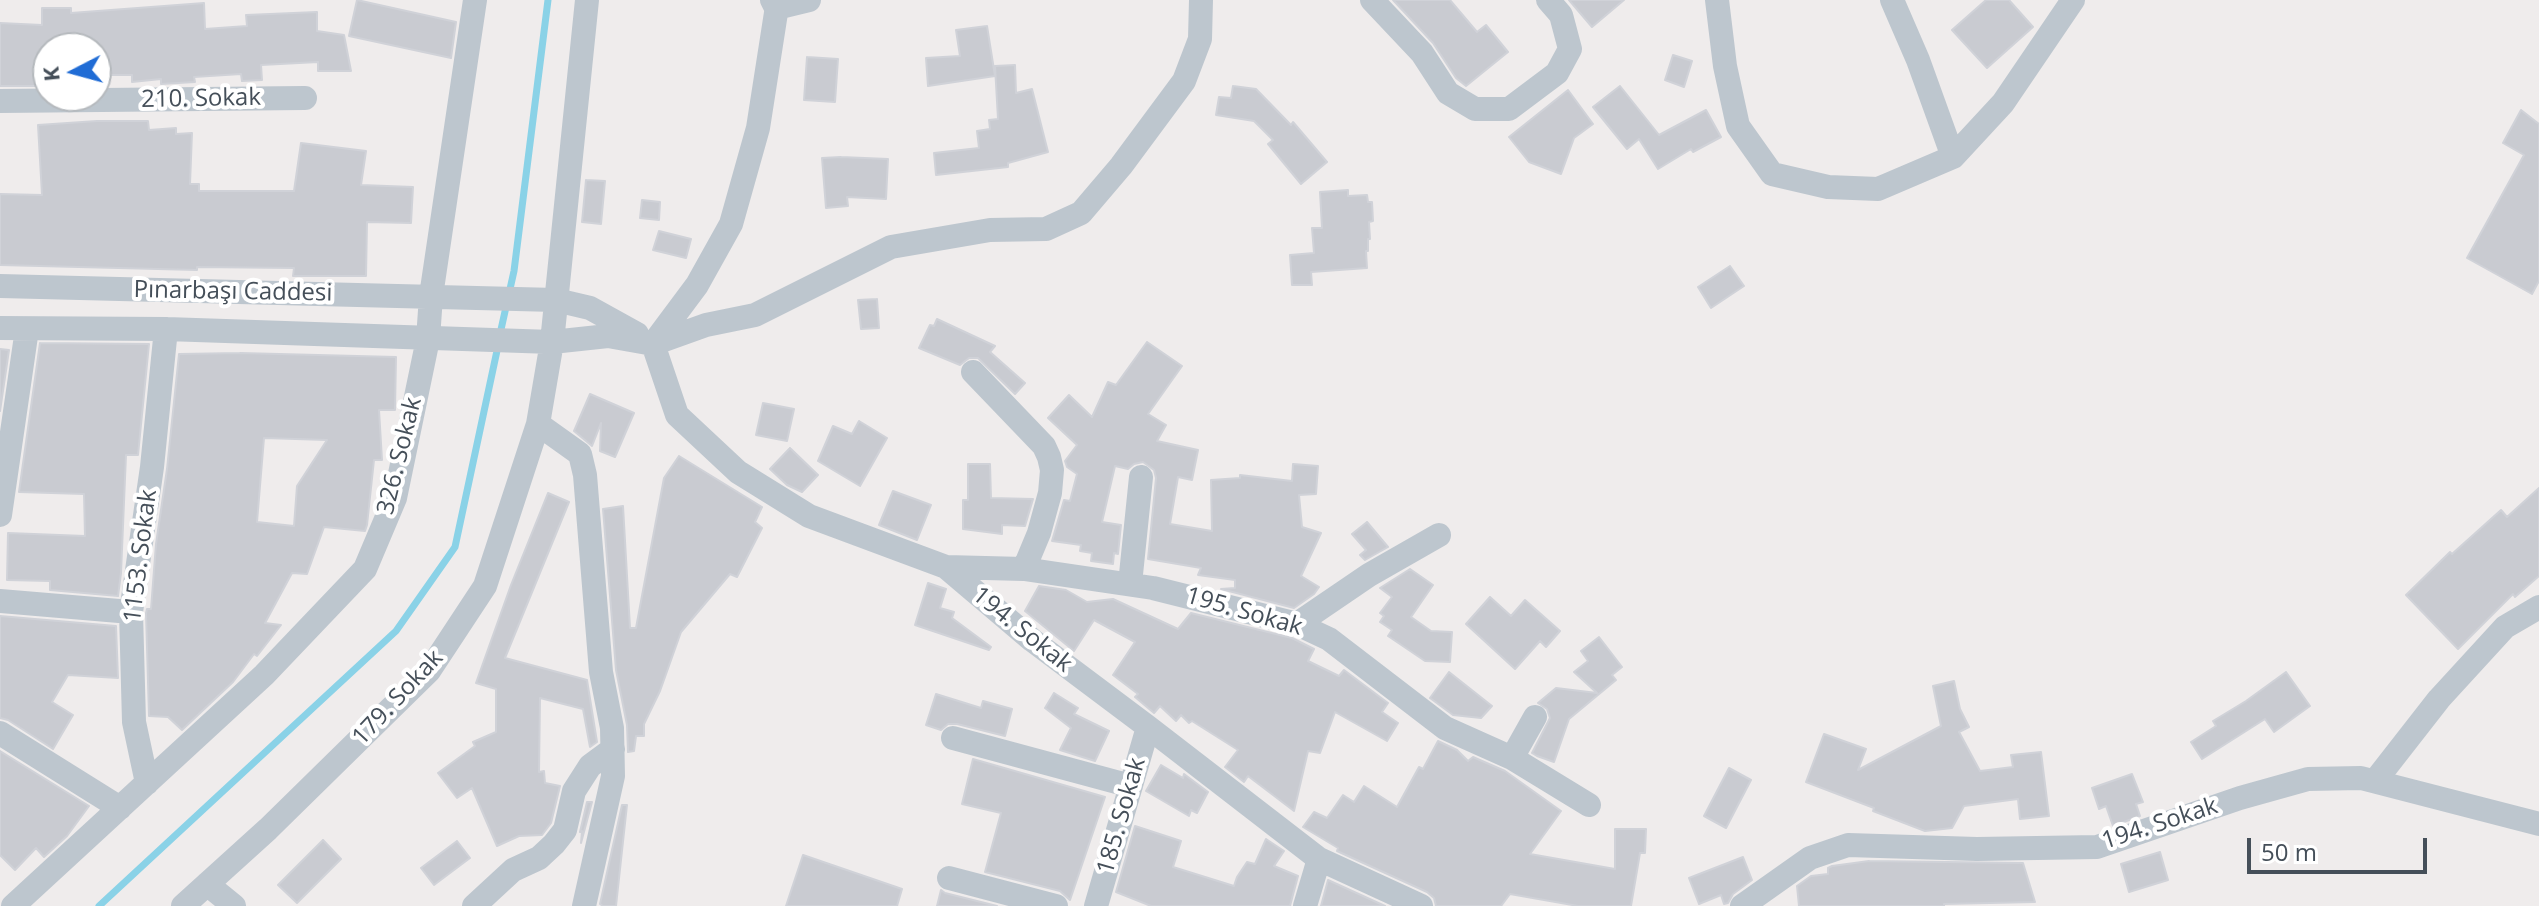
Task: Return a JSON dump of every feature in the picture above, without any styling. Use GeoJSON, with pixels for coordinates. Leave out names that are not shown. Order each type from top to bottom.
{"type":"FeatureCollection","features":[{"type":"Feature","properties":{"kind":"street","name":"326. Sokak"},"geometry":{"type":"LineString","coordinates":[[13,906],[264,675],[365,569],[395,498],[428,339],[431,296],[475,0]]}},
{"type":"Feature","properties":{"kind":"street"},"geometry":{"type":"LineString","coordinates":[[552,342],[587,0]]}},
{"type":"Feature","properties":{"kind":"street"},"geometry":{"type":"LineString","coordinates":[[653,344],[697,285],[731,224],[758,128],[775,3],[809,0]]}},
{"type":"Feature","properties":{"kind":"street"},"geometry":{"type":"LineString","coordinates":[[653,344],[706,325],[755,315],[891,247],[990,230],[1046,229],[1081,213],[1121,166],[1184,81],[1200,39],[1201,0]]}},
{"type":"Feature","properties":{"kind":"street"},"geometry":{"type":"LineString","coordinates":[[1372,0],[1422,53],[1448,93],[1475,109],[1509,109],[1557,73],[1570,49],[1561,15],[1548,0]]}},
{"type":"Feature","properties":{"kind":"street"},"geometry":{"type":"LineString","coordinates":[[1717,0],[1725,66],[1738,126],[1772,174],[1828,187],[1878,189],[1953,157],[2003,103],[2073,0]]}},
{"type":"Feature","properties":{"kind":"street"},"geometry":{"type":"LineString","coordinates":[[1892,0],[1918,60],[1953,157]]}},
{"type":"Feature","properties":{"kind":"street","name":"210. Sokak"},"geometry":{"type":"LineString","coordinates":[[0,101],[305,98]]}},
{"type":"Feature","properties":{"kind":"street","name":"Pınarbaşı Caddesi"},"geometry":{"type":"LineString","coordinates":[[0,286],[556,300],[590,308],[653,344]]}},
{"type":"Feature","properties":{"kind":"street","name":"Pınarbaşı Caddesi"},"geometry":{"type":"LineString","coordinates":[[0,328],[166,329],[466,341],[552,342],[608,336],[653,344]]}},
{"type":"Feature","properties":{"kind":"street"},"geometry":{"type":"LineString","coordinates":[[0,515],[27,329]]}},
{"type":"Feature","properties":{"kind":"street","name":"1153. Sokak"},"geometry":{"type":"LineString","coordinates":[[147,783],[134,722],[131,612],[152,467],[166,329]]}},
{"type":"Feature","properties":{"kind":"street","name":"179. Sokak"},"geometry":{"type":"LineString","coordinates":[[183,906],[268,829],[429,671],[485,586],[538,424],[552,342]]}},
{"type":"Feature","properties":{"kind":"street","name":"194. Sokak"},"geometry":{"type":"LineString","coordinates":[[653,344],[677,415],[738,472],[809,516],[946,567],[1032,640],[1319,859],[1421,906]]}},
{"type":"Feature","properties":{"kind":"street"},"geometry":{"type":"LineString","coordinates":[[973,372],[1044,446],[1049,457],[1052,470],[1050,493],[1039,533],[1024,569]]}},
{"type":"Feature","properties":{"kind":"street"},"geometry":{"type":"LineString","coordinates":[[538,424],[580,454],[585,475],[601,672],[612,728],[613,776],[584,906]]}},
{"type":"Feature","properties":{"kind":"street"},"geometry":{"type":"LineString","coordinates":[[1130,584],[1141,477]]}},
{"type":"Feature","properties":{"kind":"street"},"geometry":{"type":"LineString","coordinates":[[1297,624],[1369,575],[1439,535]]}},
{"type":"Feature","properties":{"kind":"street","name":"195. Sokak"},"geometry":{"type":"LineString","coordinates":[[946,567],[1024,569],[1130,584],[1297,624],[1329,639],[1445,728],[1512,758],[1589,805]]}},
{"type":"Feature","properties":{"kind":"street"},"geometry":{"type":"LineString","coordinates":[[0,601],[131,612]]}},
{"type":"Feature","properties":{"kind":"street"},"geometry":{"type":"LineString","coordinates":[[2375,781],[2439,699],[2505,627],[2539,607]]}},
{"type":"Feature","properties":{"kind":"street"},"geometry":{"type":"LineString","coordinates":[[1512,758],[1535,717]]}},
{"type":"Feature","properties":{"kind":"street","name":"185. Sokak"},"geometry":{"type":"LineString","coordinates":[[1096,906],[1148,727]]}},
{"type":"Feature","properties":{"kind":"street"},"geometry":{"type":"LineString","coordinates":[[0,733],[120,808]]}},
{"type":"Feature","properties":{"kind":"street"},"geometry":{"type":"LineString","coordinates":[[953,738],[1131,786]]}},
{"type":"Feature","properties":{"kind":"street"},"geometry":{"type":"LineString","coordinates":[[474,906],[513,870],[539,858],[554,844],[565,830],[574,791],[590,766],[613,749]]}},
{"type":"Feature","properties":{"kind":"street","name":"194. Sokak"},"geometry":{"type":"LineString","coordinates":[[1742,906],[1810,858],[1848,845],[1977,849],[2097,847],[2240,798],[2308,779],[2361,778],[2539,824]]}},
{"type":"Feature","properties":{"kind":"street"},"geometry":{"type":"LineString","coordinates":[[1305,906],[1319,859]]}},
{"type":"Feature","properties":{"kind":"street"},"geometry":{"type":"LineString","coordinates":[[949,878],[1056,906]]}},
{"type":"Feature","properties":{"kind":"street"},"geometry":{"type":"LineString","coordinates":[[207,884],[234,906]]}},
{"type":"Feature","properties":{"kind":"building"},"geometry":{"type":"Polygon","coordinates":[[[357,0],[456,22],[451,58],[349,36],[357,0]]]}},
{"type":"Feature","properties":{"kind":"building"},"geometry":{"type":"Polygon","coordinates":[[[1393,0],[1450,0],[1477,32],[1486,25],[1508,52],[1466,86],[1456,78],[1433,43],[1393,0]]]}},
{"type":"Feature","properties":{"kind":"building"},"geometry":{"type":"Polygon","coordinates":[[[1569,0],[1624,0],[1592,27],[1569,0]]]}},
{"type":"Feature","properties":{"kind":"building"},"geometry":{"type":"Polygon","coordinates":[[[1986,0],[2009,0],[2033,27],[1987,68],[1952,30],[1986,0]]]}},
{"type":"Feature","properties":{"kind":"building"},"geometry":{"type":"Polygon","coordinates":[[[204,3],[205,29],[247,26],[246,15],[317,12],[317,31],[344,35],[351,71],[318,71],[318,62],[261,65],[262,80],[242,81],[241,74],[194,77],[195,82],[161,84],[161,79],[132,82],[132,75],[112,75],[112,32],[32,32],[32,86],[0,86],[0,23],[42,25],[42,8],[71,8],[71,13],[204,3]]]}},
{"type":"Feature","properties":{"kind":"building"},"geometry":{"type":"Polygon","coordinates":[[[987,26],[995,76],[928,86],[926,58],[960,56],[956,30],[987,26]]]}},
{"type":"Feature","properties":{"kind":"building"},"geometry":{"type":"Polygon","coordinates":[[[1673,55],[1692,61],[1684,87],[1665,80],[1673,55]]]}},
{"type":"Feature","properties":{"kind":"building"},"geometry":{"type":"Polygon","coordinates":[[[807,57],[838,59],[835,102],[804,100],[807,57]]]}},
{"type":"Feature","properties":{"kind":"building"},"geometry":{"type":"Polygon","coordinates":[[[1015,65],[1016,93],[1032,89],[1048,152],[1008,163],[1008,167],[936,175],[934,153],[979,148],[977,131],[990,129],[989,120],[998,119],[995,66],[1015,65]]]}},
{"type":"Feature","properties":{"kind":"building"},"geometry":{"type":"Polygon","coordinates":[[[1233,86],[1256,89],[1291,125],[1293,122],[1327,162],[1301,184],[1268,144],[1273,140],[1254,121],[1216,115],[1219,97],[1231,98],[1233,86]]]}},
{"type":"Feature","properties":{"kind":"building"},"geometry":{"type":"Polygon","coordinates":[[[1620,86],[1659,135],[1706,110],[1721,137],[1693,152],[1691,149],[1658,169],[1639,139],[1627,149],[1593,107],[1620,86]]]}},
{"type":"Feature","properties":{"kind":"building"},"geometry":{"type":"Polygon","coordinates":[[[1568,90],[1593,124],[1574,138],[1561,174],[1529,162],[1509,137],[1568,90]]]}},
{"type":"Feature","properties":{"kind":"building"},"geometry":{"type":"Polygon","coordinates":[[[2521,110],[2539,124],[2539,281],[2532,294],[2467,258],[2524,155],[2503,143],[2521,110]]]}},
{"type":"Feature","properties":{"kind":"building"},"geometry":{"type":"Polygon","coordinates":[[[148,121],[149,130],[176,128],[176,134],[192,133],[190,184],[199,184],[199,191],[294,191],[301,143],[366,151],[361,185],[413,187],[411,223],[367,222],[366,276],[293,276],[294,268],[197,267],[197,270],[0,265],[0,194],[42,195],[38,125],[148,121]]]}},
{"type":"Feature","properties":{"kind":"building"},"geometry":{"type":"Polygon","coordinates":[[[822,158],[888,159],[886,199],[847,197],[848,206],[826,208],[822,158]]]}},
{"type":"Feature","properties":{"kind":"building"},"geometry":{"type":"Polygon","coordinates":[[[586,180],[605,181],[601,224],[582,222],[586,180]]]}},
{"type":"Feature","properties":{"kind":"building"},"geometry":{"type":"Polygon","coordinates":[[[1348,190],[1348,196],[1367,195],[1368,202],[1372,202],[1373,221],[1369,222],[1367,268],[1311,272],[1312,285],[1292,285],[1290,255],[1314,253],[1312,228],[1322,228],[1320,192],[1348,190]]]}},
{"type":"Feature","properties":{"kind":"building"},"geometry":{"type":"Polygon","coordinates":[[[642,200],[660,202],[659,220],[640,218],[642,200]]]}},
{"type":"Feature","properties":{"kind":"building"},"geometry":{"type":"Polygon","coordinates":[[[659,231],[691,239],[686,258],[653,250],[659,231]]]}},
{"type":"Feature","properties":{"kind":"building"},"geometry":{"type":"Polygon","coordinates":[[[1730,266],[1744,286],[1711,308],[1698,287],[1730,266]]]}},
{"type":"Feature","properties":{"kind":"building"},"geometry":{"type":"Polygon","coordinates":[[[877,299],[879,328],[861,329],[858,300],[877,299]]]}},
{"type":"Feature","properties":{"kind":"building"},"geometry":{"type":"Polygon","coordinates":[[[937,319],[995,346],[990,352],[1025,383],[1015,394],[978,358],[969,358],[960,365],[919,348],[930,325],[934,326],[937,319]]]}},
{"type":"Feature","properties":{"kind":"building"},"geometry":{"type":"Polygon","coordinates":[[[1147,342],[1182,366],[1148,414],[1166,425],[1157,441],[1198,450],[1192,480],[1178,477],[1170,524],[1212,531],[1211,480],[1240,478],[1240,475],[1292,481],[1293,464],[1318,466],[1316,494],[1299,495],[1302,527],[1321,533],[1301,576],[1319,587],[1294,608],[1221,589],[1235,588],[1235,580],[1198,575],[1201,568],[1148,559],[1156,478],[1154,470],[1143,462],[1128,469],[1115,466],[1102,522],[1121,525],[1118,554],[1114,553],[1113,564],[1091,561],[1092,553],[1080,551],[1081,545],[1052,541],[1064,500],[1070,501],[1077,474],[1067,467],[1065,461],[1077,445],[1048,418],[1069,395],[1092,417],[1108,382],[1116,385],[1147,342]]]}},
{"type":"Feature","properties":{"kind":"building"},"geometry":{"type":"Polygon","coordinates":[[[40,343],[149,344],[138,455],[126,455],[118,596],[50,590],[50,581],[7,580],[8,533],[85,536],[84,494],[19,492],[40,343]]]}},
{"type":"Feature","properties":{"kind":"building"},"geometry":{"type":"Polygon","coordinates":[[[0,349],[9,350],[0,411],[0,349]]]}},
{"type":"Feature","properties":{"kind":"building"},"geometry":{"type":"Polygon","coordinates":[[[179,354],[396,357],[395,410],[379,410],[382,460],[374,460],[365,531],[324,527],[307,574],[292,573],[265,623],[281,625],[233,682],[182,730],[168,717],[149,716],[146,613],[147,609],[151,609],[179,354]],[[264,438],[257,522],[294,526],[297,486],[327,440],[264,438]]]}},
{"type":"Feature","properties":{"kind":"building"},"geometry":{"type":"Polygon","coordinates":[[[590,394],[634,413],[615,457],[600,451],[601,423],[592,446],[574,431],[590,394]]]}},
{"type":"Feature","properties":{"kind":"building"},"geometry":{"type":"Polygon","coordinates":[[[763,403],[794,409],[787,441],[756,435],[763,403]]]}},
{"type":"Feature","properties":{"kind":"building"},"geometry":{"type":"Polygon","coordinates":[[[859,421],[887,438],[860,486],[818,461],[833,426],[852,434],[859,421]]]}},
{"type":"Feature","properties":{"kind":"building"},"geometry":{"type":"Polygon","coordinates":[[[790,448],[818,475],[802,492],[787,485],[770,469],[790,448]]]}},
{"type":"Feature","properties":{"kind":"building"},"geometry":{"type":"Polygon","coordinates":[[[679,456],[762,507],[755,522],[762,528],[737,577],[730,574],[681,632],[660,691],[644,724],[644,736],[636,736],[634,751],[628,752],[627,725],[616,670],[603,509],[623,506],[630,628],[636,628],[664,478],[679,456]]]}},
{"type":"Feature","properties":{"kind":"building"},"geometry":{"type":"Polygon","coordinates":[[[968,464],[990,464],[991,498],[1033,499],[1025,526],[1002,525],[1002,534],[963,529],[963,500],[968,500],[968,464]]]}},
{"type":"Feature","properties":{"kind":"building"},"geometry":{"type":"Polygon","coordinates":[[[2539,488],[2539,576],[2515,597],[2513,594],[2458,649],[2406,595],[2450,552],[2452,554],[2501,510],[2507,517],[2539,488]]]}},
{"type":"Feature","properties":{"kind":"building"},"geometry":{"type":"Polygon","coordinates":[[[893,491],[931,505],[917,540],[879,525],[893,491]]]}},
{"type":"Feature","properties":{"kind":"building"},"geometry":{"type":"Polygon","coordinates":[[[548,493],[569,502],[505,658],[587,680],[597,742],[590,747],[583,709],[540,698],[539,772],[544,771],[545,783],[560,786],[551,823],[542,835],[519,836],[497,846],[472,788],[457,798],[438,773],[475,746],[473,742],[496,732],[496,689],[476,683],[548,493]]]}},
{"type":"Feature","properties":{"kind":"building"},"geometry":{"type":"Polygon","coordinates":[[[1367,522],[1388,547],[1365,560],[1360,555],[1366,550],[1352,534],[1367,522]]]}},
{"type":"Feature","properties":{"kind":"building"},"geometry":{"type":"Polygon","coordinates":[[[1410,569],[1433,585],[1411,617],[1431,631],[1452,632],[1450,662],[1425,661],[1388,636],[1392,630],[1380,622],[1384,616],[1380,613],[1392,597],[1380,588],[1410,569]]]}},
{"type":"Feature","properties":{"kind":"building"},"geometry":{"type":"Polygon","coordinates":[[[928,583],[946,589],[940,608],[954,612],[952,618],[991,647],[989,650],[915,625],[928,583]]]}},
{"type":"Feature","properties":{"kind":"building"},"geometry":{"type":"Polygon","coordinates":[[[1039,586],[1066,590],[1087,602],[1113,599],[1178,629],[1191,613],[1292,638],[1314,649],[1308,661],[1339,676],[1344,670],[1388,703],[1382,712],[1398,723],[1387,741],[1335,712],[1320,753],[1308,751],[1294,811],[1248,776],[1244,782],[1225,767],[1238,750],[1192,721],[1189,723],[1181,715],[1176,721],[1160,706],[1154,713],[1135,697],[1138,694],[1113,675],[1135,642],[1094,620],[1074,651],[1025,611],[1039,586]]]}},
{"type":"Feature","properties":{"kind":"building"},"geometry":{"type":"Polygon","coordinates":[[[1490,597],[1511,616],[1525,600],[1560,631],[1546,647],[1540,641],[1515,669],[1466,624],[1490,597]]]}},
{"type":"Feature","properties":{"kind":"building"},"geometry":{"type":"Polygon","coordinates":[[[0,616],[116,626],[118,678],[68,675],[52,702],[73,715],[53,749],[0,718],[0,616]]]}},
{"type":"Feature","properties":{"kind":"building"},"geometry":{"type":"Polygon","coordinates":[[[1599,637],[1622,667],[1612,675],[1616,680],[1569,719],[1554,762],[1537,756],[1532,753],[1550,718],[1547,709],[1538,703],[1556,688],[1597,693],[1574,672],[1588,661],[1581,651],[1599,637]]]}},
{"type":"Feature","properties":{"kind":"building"},"geometry":{"type":"Polygon","coordinates":[[[1449,672],[1492,706],[1481,718],[1453,715],[1430,698],[1449,672]]]}},
{"type":"Feature","properties":{"kind":"building"},"geometry":{"type":"Polygon","coordinates":[[[2286,672],[2310,706],[2274,732],[2265,719],[2202,759],[2191,742],[2216,726],[2213,721],[2286,672]]]}},
{"type":"Feature","properties":{"kind":"building"},"geometry":{"type":"Polygon","coordinates":[[[1954,681],[1960,709],[1969,727],[1959,732],[1980,771],[2013,767],[2011,755],[2041,752],[2049,816],[2020,819],[2018,799],[1964,806],[1952,828],[1925,831],[1806,782],[1824,734],[1866,749],[1858,770],[1941,726],[1933,686],[1954,681]]]}},
{"type":"Feature","properties":{"kind":"building"},"geometry":{"type":"Polygon","coordinates":[[[1054,693],[1078,708],[1074,714],[1109,731],[1095,761],[1060,750],[1071,728],[1045,708],[1054,693]]]}},
{"type":"Feature","properties":{"kind":"building"},"geometry":{"type":"Polygon","coordinates":[[[936,694],[981,708],[983,701],[1012,709],[1005,736],[957,724],[948,724],[941,730],[926,725],[936,694]]]}},
{"type":"Feature","properties":{"kind":"building"},"geometry":{"type":"Polygon","coordinates":[[[1438,741],[1457,750],[1468,761],[1473,757],[1505,771],[1561,811],[1530,854],[1615,869],[1615,829],[1646,829],[1645,853],[1640,853],[1631,906],[1578,906],[1510,894],[1501,906],[1436,906],[1434,898],[1427,892],[1337,851],[1338,848],[1303,827],[1314,812],[1327,818],[1343,795],[1354,802],[1364,786],[1397,807],[1419,767],[1423,769],[1438,741]]]}},
{"type":"Feature","properties":{"kind":"building"},"geometry":{"type":"Polygon","coordinates":[[[0,751],[89,806],[67,836],[44,857],[36,848],[15,870],[0,855],[0,751]]]}},
{"type":"Feature","properties":{"kind":"building"},"geometry":{"type":"Polygon","coordinates":[[[973,759],[1105,797],[1070,900],[1060,891],[985,872],[1001,813],[962,804],[973,759]]]}},
{"type":"Feature","properties":{"kind":"building"},"geometry":{"type":"Polygon","coordinates":[[[1161,765],[1183,778],[1184,774],[1208,792],[1197,813],[1191,810],[1189,816],[1146,791],[1161,765]]]}},
{"type":"Feature","properties":{"kind":"building"},"geometry":{"type":"Polygon","coordinates":[[[1729,768],[1751,780],[1726,828],[1704,816],[1729,768]]]}},
{"type":"Feature","properties":{"kind":"building"},"geometry":{"type":"Polygon","coordinates":[[[2132,774],[2143,802],[2136,804],[2140,816],[2113,826],[2106,806],[2099,809],[2092,788],[2132,774]]]}},
{"type":"Feature","properties":{"kind":"building"},"geometry":{"type":"Polygon","coordinates":[[[587,802],[592,802],[581,843],[580,832],[587,802]]]}},
{"type":"Feature","properties":{"kind":"building"},"geometry":{"type":"Polygon","coordinates":[[[622,805],[627,805],[616,906],[603,906],[600,904],[622,805]]]}},
{"type":"Feature","properties":{"kind":"building"},"geometry":{"type":"Polygon","coordinates":[[[1135,826],[1181,841],[1173,867],[1234,886],[1247,862],[1255,864],[1266,839],[1284,851],[1274,866],[1298,876],[1290,906],[1151,906],[1116,892],[1135,826]]]}},
{"type":"Feature","properties":{"kind":"building"},"geometry":{"type":"Polygon","coordinates":[[[323,840],[341,859],[297,903],[278,885],[323,840]]]}},
{"type":"Feature","properties":{"kind":"building"},"geometry":{"type":"Polygon","coordinates":[[[457,841],[470,858],[434,885],[421,868],[457,841]]]}},
{"type":"Feature","properties":{"kind":"building"},"geometry":{"type":"Polygon","coordinates":[[[2160,852],[2168,880],[2129,892],[2121,864],[2160,852]]]}},
{"type":"Feature","properties":{"kind":"building"},"geometry":{"type":"Polygon","coordinates":[[[803,855],[902,889],[897,906],[786,906],[803,855]]]}},
{"type":"Feature","properties":{"kind":"building"},"geometry":{"type":"Polygon","coordinates":[[[1743,857],[1752,880],[1733,894],[1728,903],[1724,904],[1721,895],[1699,904],[1689,878],[1743,857]]]}},
{"type":"Feature","properties":{"kind":"building"},"geometry":{"type":"Polygon","coordinates":[[[1869,861],[2023,863],[2035,902],[1944,906],[1799,906],[1797,886],[1811,876],[1828,874],[1828,868],[1832,866],[1869,861]]]}},
{"type":"Feature","properties":{"kind":"building"},"geometry":{"type":"Polygon","coordinates":[[[1328,880],[1385,906],[1321,906],[1328,880]]]}},
{"type":"Feature","properties":{"kind":"building"},"geometry":{"type":"Polygon","coordinates":[[[941,890],[945,893],[997,906],[937,906],[941,890]]]}},
{"type":"Feature","properties":{"kind":"waterway"},"geometry":{"type":"LineString","coordinates":[[500,334],[514,271],[548,0]]}},
{"type":"Feature","properties":{"kind":"waterway"},"geometry":{"type":"LineString","coordinates":[[99,906],[396,631],[455,547],[498,346]]}}]}
